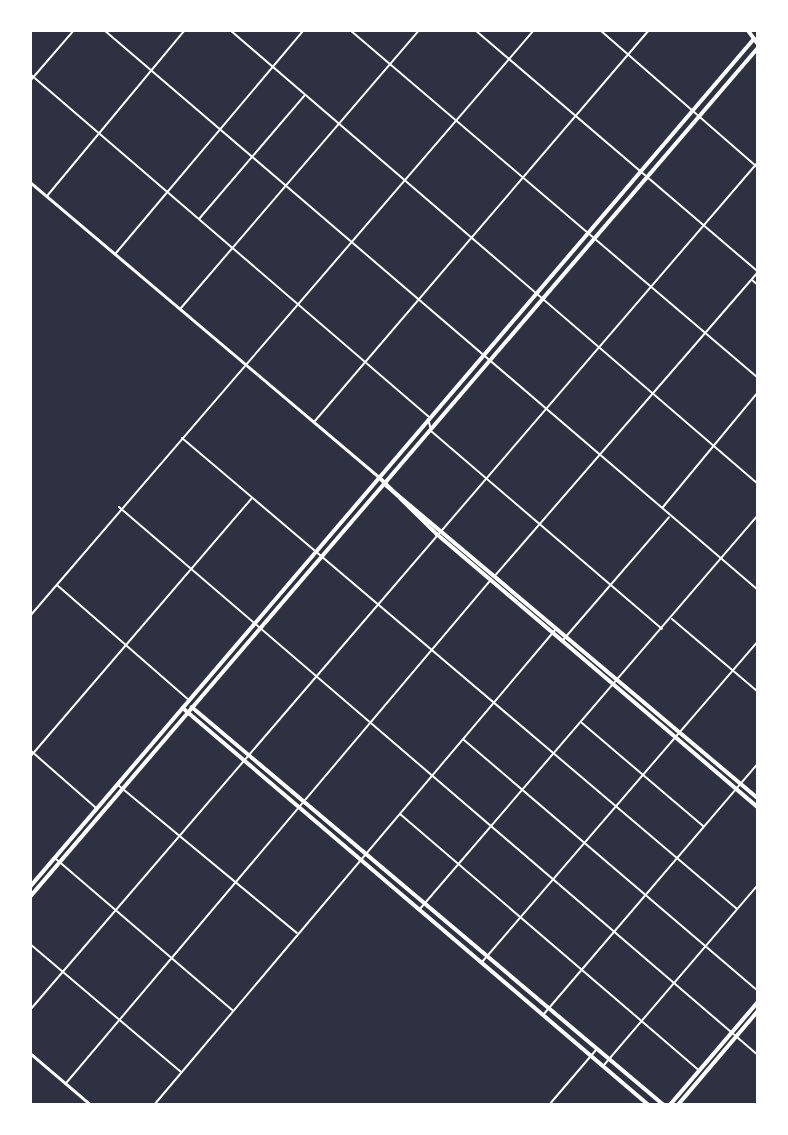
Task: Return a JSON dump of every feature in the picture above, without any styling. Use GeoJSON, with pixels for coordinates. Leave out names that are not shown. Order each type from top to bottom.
{"type":"FeatureCollection","features":[{"type":"Feature","properties":{"kind":"main road"},"geometry":{"type":"LineString","coordinates":[[30,897],[648,178],[758,46],[755,35],[748,30]]}},
{"type":"Feature","properties":{"kind":"main road"},"geometry":{"type":"LineString","coordinates":[[30,887],[755,35]]}},
{"type":"Feature","properties":{"kind":"main road"},"geometry":{"type":"LineString","coordinates":[[379,477],[437,534],[758,807]]}},
{"type":"Feature","properties":{"kind":"main road"},"geometry":{"type":"LineString","coordinates":[[384,484],[395,488],[758,798]]}},
{"type":"Feature","properties":{"kind":"main road"},"geometry":{"type":"LineString","coordinates":[[189,701],[192,707],[664,1105]]}},
{"type":"Feature","properties":{"kind":"main road"},"geometry":{"type":"LineString","coordinates":[[183,708],[649,1105]]}},
{"type":"Feature","properties":{"kind":"main road"},"geometry":{"type":"LineString","coordinates":[[678,1105],[758,1002]]}},
{"type":"Feature","properties":{"kind":"main road"},"geometry":{"type":"LineString","coordinates":[[670,1105],[758,1011]]}},
{"type":"Feature","properties":{"kind":"street"},"geometry":{"type":"LineString","coordinates":[[30,81],[74,30]]}},
{"type":"Feature","properties":{"kind":"street"},"geometry":{"type":"LineString","coordinates":[[104,30],[758,590]]}},
{"type":"Feature","properties":{"kind":"street"},"geometry":{"type":"LineString","coordinates":[[47,196],[185,30]]}},
{"type":"Feature","properties":{"kind":"street"},"geometry":{"type":"LineString","coordinates":[[230,30],[758,484]]}},
{"type":"Feature","properties":{"kind":"street"},"geometry":{"type":"LineString","coordinates":[[115,254],[304,30]]}},
{"type":"Feature","properties":{"kind":"street"},"geometry":{"type":"LineString","coordinates":[[350,30],[758,378]]}},
{"type":"Feature","properties":{"kind":"street"},"geometry":{"type":"LineString","coordinates":[[180,309],[419,30]]}},
{"type":"Feature","properties":{"kind":"street"},"geometry":{"type":"LineString","coordinates":[[66,1084],[495,574],[654,396],[758,272],[475,30]]}},
{"type":"Feature","properties":{"kind":"street"},"geometry":{"type":"LineString","coordinates":[[30,616],[119,508],[247,366],[534,30]]}},
{"type":"Feature","properties":{"kind":"street"},"geometry":{"type":"LineString","coordinates":[[600,30],[757,166]]}},
{"type":"Feature","properties":{"kind":"street"},"geometry":{"type":"LineString","coordinates":[[314,422],[364,360],[420,299],[649,30]]}},
{"type":"Feature","properties":{"kind":"street"},"geometry":{"type":"LineString","coordinates":[[30,74],[429,417],[431,431],[662,629]]}},
{"type":"Feature","properties":{"kind":"street"},"geometry":{"type":"LineString","coordinates":[[199,219],[305,95]]}},
{"type":"Feature","properties":{"kind":"street"},"geometry":{"type":"LineString","coordinates":[[30,1010],[317,677],[441,528],[758,162]]}},
{"type":"Feature","properties":{"kind":"street"},"geometry":{"type":"LineString","coordinates":[[30,182],[379,477]]}},
{"type":"Feature","properties":{"kind":"street"},"geometry":{"type":"LineString","coordinates":[[752,280],[758,285]]}},
{"type":"Feature","properties":{"kind":"street"},"geometry":{"type":"LineString","coordinates":[[662,508],[758,392]]}},
{"type":"Feature","properties":{"kind":"street"},"geometry":{"type":"LineString","coordinates":[[181,438],[434,649],[737,909]]}},
{"type":"Feature","properties":{"kind":"street"},"geometry":{"type":"LineString","coordinates":[[30,757],[253,497]]}},
{"type":"Feature","properties":{"kind":"street"},"geometry":{"type":"LineString","coordinates":[[119,508],[758,1055]]}},
{"type":"Feature","properties":{"kind":"street"},"geometry":{"type":"LineString","coordinates":[[563,641],[670,515]]}},
{"type":"Feature","properties":{"kind":"street"},"geometry":{"type":"LineString","coordinates":[[419,910],[672,619],[758,515]]}},
{"type":"Feature","properties":{"kind":"street"},"geometry":{"type":"LineString","coordinates":[[56,584],[189,701]]}},
{"type":"Feature","properties":{"kind":"street"},"geometry":{"type":"LineString","coordinates":[[672,619],[758,692]]}},
{"type":"Feature","properties":{"kind":"street"},"geometry":{"type":"LineString","coordinates":[[154,1105],[365,852],[557,628]]}},
{"type":"Feature","properties":{"kind":"street"},"geometry":{"type":"LineString","coordinates":[[481,962],[758,641]]}},
{"type":"Feature","properties":{"kind":"street"},"geometry":{"type":"LineString","coordinates":[[581,723],[704,827]]}},
{"type":"Feature","properties":{"kind":"street"},"geometry":{"type":"LineString","coordinates":[[463,739],[758,991]]}},
{"type":"Feature","properties":{"kind":"street"},"geometry":{"type":"LineString","coordinates":[[30,750],[97,808]]}},
{"type":"Feature","properties":{"kind":"street"},"geometry":{"type":"LineString","coordinates":[[543,1015],[758,763]]}},
{"type":"Feature","properties":{"kind":"street"},"geometry":{"type":"LineString","coordinates":[[118,785],[298,933]]}},
{"type":"Feature","properties":{"kind":"street"},"geometry":{"type":"LineString","coordinates":[[399,813],[700,1070]]}},
{"type":"Feature","properties":{"kind":"street"},"geometry":{"type":"LineString","coordinates":[[55,859],[232,1010]]}},
{"type":"Feature","properties":{"kind":"street"},"geometry":{"type":"LineString","coordinates":[[603,1065],[758,885]]}},
{"type":"Feature","properties":{"kind":"street"},"geometry":{"type":"LineString","coordinates":[[30,944],[182,1073]]}},
{"type":"Feature","properties":{"kind":"street"},"geometry":{"type":"LineString","coordinates":[[549,1105],[597,1049]]}},
{"type":"Feature","properties":{"kind":"street"},"geometry":{"type":"LineString","coordinates":[[30,1053],[91,1105]]}}]}
